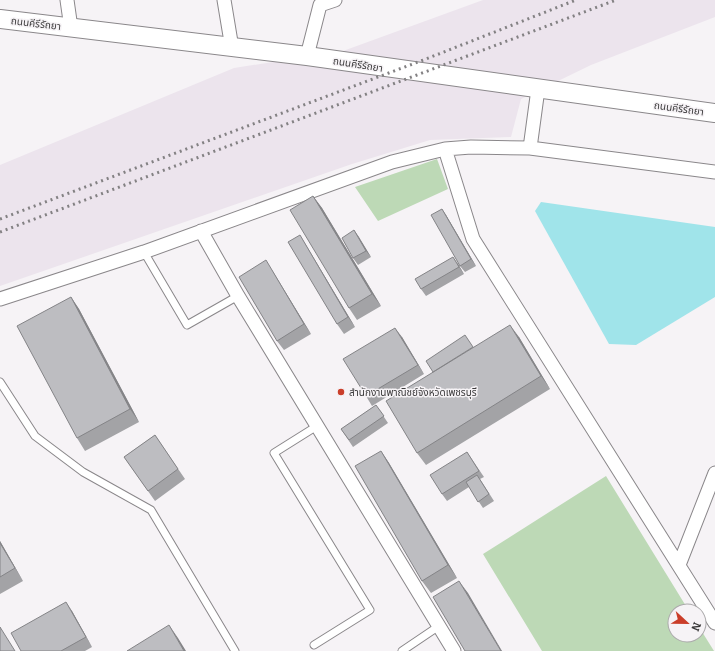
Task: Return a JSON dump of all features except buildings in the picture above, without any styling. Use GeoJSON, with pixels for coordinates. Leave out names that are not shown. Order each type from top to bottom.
{"type":"FeatureCollection","features":[{"type":"Feature","properties":{"kind":"street"},"geometry":{"type":"LineString","coordinates":[[67,0],[71,28]]}},
{"type":"Feature","properties":{"kind":"street"},"geometry":{"type":"LineString","coordinates":[[224,0],[232,48]]}},
{"type":"Feature","properties":{"kind":"street"},"geometry":{"type":"LineString","coordinates":[[307,56],[320,5],[335,0]]}},
{"type":"Feature","properties":{"kind":"street","name":"ถนนคีรีรัถยา"},"geometry":{"type":"LineString","coordinates":[[0,19],[307,56],[715,113]]}},
{"type":"Feature","properties":{"kind":"street"},"geometry":{"type":"LineString","coordinates":[[530,148],[538,88]]}},
{"type":"Feature","properties":{"kind":"street"},"geometry":{"type":"LineString","coordinates":[[0,300],[144,252],[392,162],[445,149],[471,147],[530,148],[715,172]]}},
{"type":"Feature","properties":{"kind":"street"},"geometry":{"type":"LineString","coordinates":[[445,149],[473,238],[715,623]]}},
{"type":"Feature","properties":{"kind":"street"},"geometry":{"type":"LineString","coordinates":[[201,231],[238,296],[454,651]]}},
{"type":"Feature","properties":{"kind":"street"},"geometry":{"type":"LineString","coordinates":[[679,565],[715,473]]}},
{"type":"Feature","properties":{"kind":"lane"},"geometry":{"type":"LineString","coordinates":[[144,252],[187,325],[238,296]]}},
{"type":"Feature","properties":{"kind":"lane"},"geometry":{"type":"LineString","coordinates":[[0,382],[35,436],[83,472],[151,510],[235,651]]}},
{"type":"Feature","properties":{"kind":"lane"},"geometry":{"type":"LineString","coordinates":[[314,645],[370,610],[274,452],[317,426]]}},
{"type":"Feature","properties":{"kind":"lane"},"geometry":{"type":"LineString","coordinates":[[402,651],[439,626]]}},
{"type":"Feature","properties":{"kind":"shaded area"},"geometry":{"type":"Polygon","coordinates":[[[483,0],[715,0],[715,17],[591,65],[521,99],[511,137],[430,140],[352,164],[0,286],[0,165],[234,68],[343,51],[483,0]]]}},
{"type":"Feature","properties":{"kind":"green space"},"geometry":{"type":"Polygon","coordinates":[[[437,159],[448,189],[378,221],[355,187],[437,159]]]}},
{"type":"Feature","properties":{"kind":"green space"},"geometry":{"type":"Polygon","coordinates":[[[606,476],[684,603],[667,603],[667,643],[707,643],[707,640],[714,651],[542,651],[483,554],[606,476]]]}},
{"type":"Feature","properties":{"kind":"water"},"geometry":{"type":"Polygon","coordinates":[[[541,202],[715,227],[715,297],[636,345],[609,344],[535,211],[541,202]]]}},
{"type":"Feature","properties":{"kind":"railway"},"geometry":{"type":"LineString","coordinates":[[0,219],[426,59],[576,0]]}},
{"type":"Feature","properties":{"kind":"railway"},"geometry":{"type":"LineString","coordinates":[[0,232],[616,0]]}},
{"type":"Feature","properties":{"kind":"place","name":"สำนักงานพาณิชย์จังหวัดเพชรบุรี"},"geometry":{"type":"Point","coordinates":[341,392]}}]}
